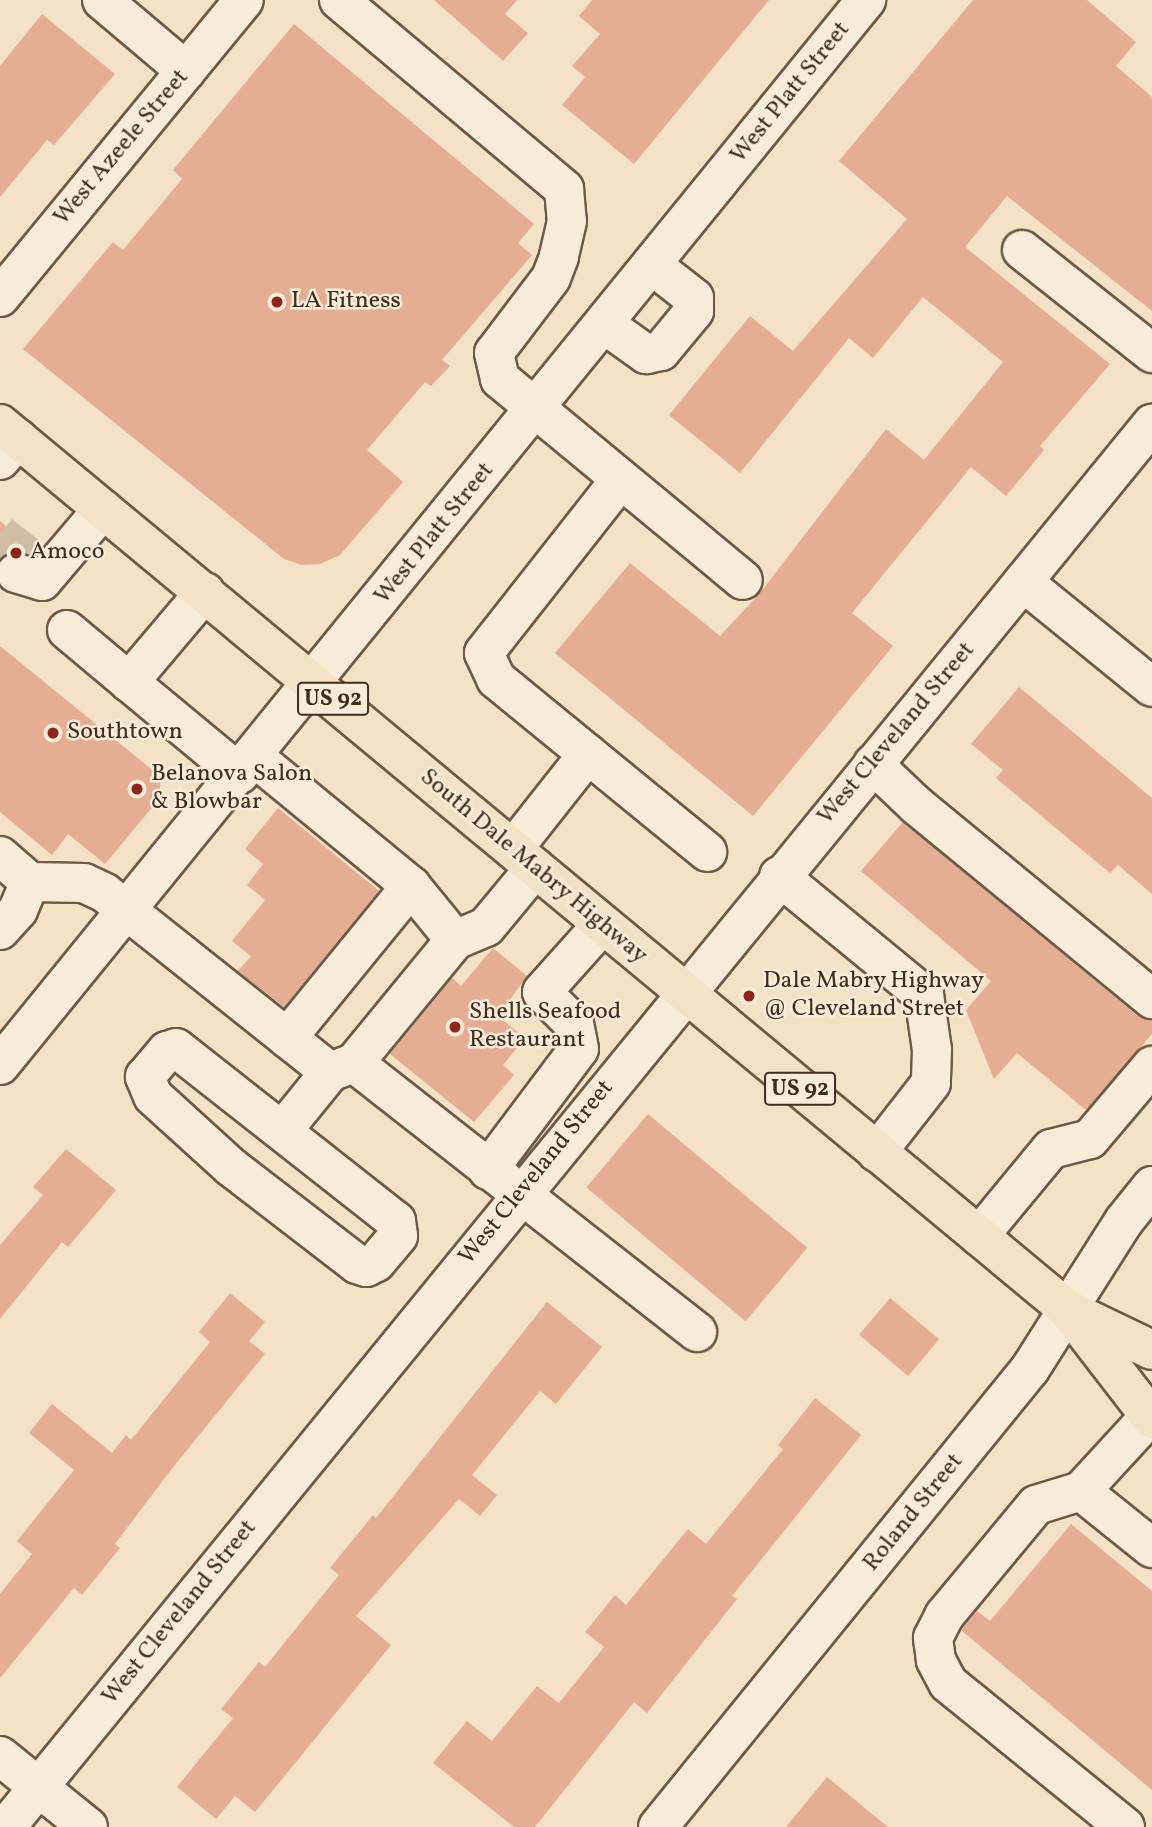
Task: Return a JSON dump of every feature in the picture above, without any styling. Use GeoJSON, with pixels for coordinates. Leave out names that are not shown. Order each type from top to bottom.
{"type":"FeatureCollection","features":[{"type":"Feature","properties":{"kind":"main road","name":"South Dale Mabry Highway"},"geometry":{"type":"LineString","coordinates":[[6,441],[103,509],[205,592],[683,993],[1067,1309]]}},
{"type":"Feature","properties":{"kind":"main road","name":"US 92"},"geometry":{"type":"LineString","coordinates":[[1067,1309],[1152,1350]]}},
{"type":"Feature","properties":{"kind":"main road","name":"US 92"},"geometry":{"type":"LineString","coordinates":[[1067,1309],[1151,1418]]}},
{"type":"Feature","properties":{"kind":"street"},"geometry":{"type":"LineString","coordinates":[[102,0],[186,71]]}},
{"type":"Feature","properties":{"kind":"street","name":"West Azeele Street"},"geometry":{"type":"LineString","coordinates":[[4,283],[244,0]]}},
{"type":"Feature","properties":{"kind":"street"},"geometry":{"type":"LineString","coordinates":[[339,0],[564,189],[567,221],[551,278],[494,353],[500,379],[535,411],[743,580]]}},
{"type":"Feature","properties":{"kind":"street","name":"West Platt Street"},"geometry":{"type":"LineString","coordinates":[[0,1065],[315,683],[866,0]]}},
{"type":"Feature","properties":{"kind":"street"},"geometry":{"type":"LineString","coordinates":[[1022,250],[1152,353]]}},
{"type":"Feature","properties":{"kind":"street"},"geometry":{"type":"LineString","coordinates":[[604,324],[646,355],[661,351],[686,321],[694,311],[694,298],[652,265]]}},
{"type":"Feature","properties":{"kind":"street","name":"West Cleveland Street"},"geometry":{"type":"LineString","coordinates":[[6,1827],[683,993],[1152,424]]}},
{"type":"Feature","properties":{"kind":"street"},"geometry":{"type":"LineString","coordinates":[[620,480],[484,653],[496,679],[707,852]]}},
{"type":"Feature","properties":{"kind":"street"},"geometry":{"type":"LineString","coordinates":[[27,569],[42,581],[103,509]]}},
{"type":"Feature","properties":{"kind":"street"},"geometry":{"type":"LineString","coordinates":[[1023,582],[1152,687]]}},
{"type":"Feature","properties":{"kind":"street"},"geometry":{"type":"LineString","coordinates":[[129,682],[205,592]]}},
{"type":"Feature","properties":{"kind":"street"},"geometry":{"type":"LineString","coordinates":[[67,630],[129,682],[411,886],[455,940]]}},
{"type":"Feature","properties":{"kind":"street"},"geometry":{"type":"LineString","coordinates":[[283,1130],[455,940],[486,927],[588,754]]}},
{"type":"Feature","properties":{"kind":"street"},"geometry":{"type":"LineString","coordinates":[[873,764],[916,805],[1152,999]]}},
{"type":"Feature","properties":{"kind":"street"},"geometry":{"type":"LineString","coordinates":[[0,856],[30,882],[85,883],[128,910],[287,1038],[342,1067],[488,1170],[697,1332]]}},
{"type":"Feature","properties":{"kind":"street"},"geometry":{"type":"LineString","coordinates":[[779,876],[924,995],[932,1050],[931,1083],[877,1152]]}},
{"type":"Feature","properties":{"kind":"street"},"geometry":{"type":"LineString","coordinates":[[0,930],[18,910],[30,882]]}},
{"type":"Feature","properties":{"kind":"street"},"geometry":{"type":"LineString","coordinates":[[287,1038],[411,886]]}},
{"type":"Feature","properties":{"kind":"street"},"geometry":{"type":"LineString","coordinates":[[602,925],[542,992],[574,1024],[579,1049],[613,1079]]}},
{"type":"Feature","properties":{"kind":"street"},"geometry":{"type":"LineString","coordinates":[[488,1170],[538,1108],[579,1049]]}},
{"type":"Feature","properties":{"kind":"street"},"geometry":{"type":"LineString","coordinates":[[167,1051],[186,1051],[283,1130],[396,1221],[398,1236],[376,1262],[366,1267],[357,1264],[231,1167],[153,1096],[145,1077],[167,1051]]}},
{"type":"Feature","properties":{"kind":"street"},"geometry":{"type":"LineString","coordinates":[[979,1236],[1051,1149],[1090,1139],[1152,1066]]}},
{"type":"Feature","properties":{"kind":"street"},"geometry":{"type":"LineString","coordinates":[[538,1108],[571,1131]]}},
{"type":"Feature","properties":{"kind":"street","name":"Roland Street"},"geometry":{"type":"LineString","coordinates":[[658,1827],[1030,1370],[1067,1309],[1152,1186]]}},
{"type":"Feature","properties":{"kind":"street"},"geometry":{"type":"LineString","coordinates":[[1125,1827],[948,1683],[936,1660],[933,1638],[944,1616],[1036,1505],[1081,1491],[1151,1418]]}},
{"type":"Feature","properties":{"kind":"street"},"geometry":{"type":"LineString","coordinates":[[1081,1491],[1152,1548]]}},
{"type":"Feature","properties":{"kind":"street"},"geometry":{"type":"LineString","coordinates":[[0,1756],[88,1827]]}},
{"type":"Feature","properties":{"kind":"building"},"geometry":{"type":"Polygon","coordinates":[[[434,0],[517,0],[505,14],[528,33],[503,61],[434,0]]]}},
{"type":"Feature","properties":{"kind":"building"},"geometry":{"type":"Polygon","coordinates":[[[592,0],[769,0],[634,164],[562,105],[585,77],[572,66],[600,34],[579,16],[592,0]]]}},
{"type":"Feature","properties":{"kind":"building"},"geometry":{"type":"Polygon","coordinates":[[[973,0],[1087,0],[1136,42],[1116,66],[1152,97],[1152,311],[1007,196],[965,247],[1110,364],[1040,446],[1044,450],[1006,496],[971,467],[852,613],[893,646],[753,816],[555,653],[630,563],[720,636],[760,593],[886,429],[924,460],[1003,362],[923,297],[873,358],[849,338],[740,473],[669,415],[750,316],[793,351],[907,219],[839,161],[973,0]]]}},
{"type":"Feature","properties":{"kind":"building"},"geometry":{"type":"Polygon","coordinates":[[[42,14],[115,74],[54,145],[47,140],[0,197],[0,66],[42,14]]]}},
{"type":"Feature","properties":{"kind":"building","name":"LA Fitness"},"geometry":{"type":"Polygon","coordinates":[[[294,24],[534,224],[518,243],[532,255],[442,360],[450,366],[431,386],[425,382],[367,450],[403,482],[340,555],[320,564],[302,565],[284,559],[23,349],[113,242],[123,250],[182,179],[173,170],[294,24]]]}},
{"type":"Feature","properties":{"kind":"building"},"geometry":{"type":"Polygon","coordinates":[[[0,521],[35,549],[30,555],[12,552],[0,559],[0,521]]]}},
{"type":"Feature","properties":{"kind":"building","name":"Southtown"},"geometry":{"type":"Polygon","coordinates":[[[0,646],[161,777],[159,799],[105,864],[68,834],[52,855],[0,812],[0,646]]]}},
{"type":"Feature","properties":{"kind":"building"},"geometry":{"type":"Polygon","coordinates":[[[1019,687],[1152,798],[1152,894],[1118,865],[1110,873],[1088,855],[996,778],[1003,770],[971,744],[1019,687]]]}},
{"type":"Feature","properties":{"kind":"building"},"geometry":{"type":"Polygon","coordinates":[[[278,808],[379,891],[284,1007],[238,971],[251,956],[232,941],[265,900],[247,885],[263,864],[245,849],[278,808]]]}},
{"type":"Feature","properties":{"kind":"building"},"geometry":{"type":"Polygon","coordinates":[[[903,822],[1138,1016],[1152,1021],[1152,1034],[1086,1110],[1017,1053],[994,1079],[966,1010],[991,981],[861,871],[903,822]]]}},
{"type":"Feature","properties":{"kind":"building","name":"Shells Seafood Restaurant"},"geometry":{"type":"Polygon","coordinates":[[[493,948],[527,976],[498,1016],[525,1038],[503,1065],[514,1075],[474,1122],[390,1054],[452,978],[461,986],[493,948]]]}},
{"type":"Feature","properties":{"kind":"building"},"geometry":{"type":"Polygon","coordinates":[[[648,1114],[807,1248],[746,1321],[586,1188],[648,1114]]]}},
{"type":"Feature","properties":{"kind":"building"},"geometry":{"type":"Polygon","coordinates":[[[66,1149],[116,1190],[68,1247],[62,1242],[0,1319],[0,1245],[43,1195],[33,1187],[66,1149]]]}},
{"type":"Feature","properties":{"kind":"building"},"geometry":{"type":"Polygon","coordinates":[[[230,1293],[265,1322],[249,1341],[265,1354],[170,1471],[115,1544],[120,1548],[82,1595],[74,1588],[0,1678],[0,1594],[32,1554],[17,1541],[74,1470],[29,1433],[52,1404],[112,1453],[126,1435],[131,1440],[210,1342],[199,1332],[230,1293]]]}},
{"type":"Feature","properties":{"kind":"building"},"geometry":{"type":"Polygon","coordinates":[[[890,1298],[939,1339],[908,1376],[859,1335],[890,1298]]]}},
{"type":"Feature","properties":{"kind":"building"},"geometry":{"type":"Polygon","coordinates":[[[547,1302],[602,1347],[556,1404],[540,1391],[472,1475],[497,1495],[480,1516],[459,1499],[356,1616],[391,1645],[292,1767],[255,1812],[235,1796],[216,1819],[177,1787],[233,1718],[221,1709],[259,1662],[265,1667],[339,1575],[330,1568],[373,1515],[376,1518],[547,1302]]]}},
{"type":"Feature","properties":{"kind":"building"},"geometry":{"type":"Polygon","coordinates":[[[815,1398],[861,1435],[732,1596],[737,1599],[647,1713],[634,1702],[535,1827],[514,1827],[433,1763],[467,1721],[492,1741],[537,1686],[559,1703],[604,1647],[585,1632],[615,1595],[626,1605],[688,1529],[706,1544],[783,1449],[778,1445],[815,1398]]]}},
{"type":"Feature","properties":{"kind":"building"},"geometry":{"type":"Polygon","coordinates":[[[1071,1524],[1152,1591],[1152,1790],[961,1630],[977,1611],[990,1621],[1071,1524]]]}},
{"type":"Feature","properties":{"kind":"building"},"geometry":{"type":"Polygon","coordinates":[[[827,1777],[888,1827],[786,1827],[827,1777]]]}},
{"type":"Feature","properties":{"kind":"tunnel"},"geometry":{"type":"LineString","coordinates":[[0,534],[29,557]]}},
{"type":"Feature","properties":{"kind":"place","name":"LA Fitness"},"geometry":{"type":"Point","coordinates":[277,302]}},
{"type":"Feature","properties":{"kind":"place","name":"Amoco"},"geometry":{"type":"Point","coordinates":[16,553]}},
{"type":"Feature","properties":{"kind":"place","name":"Southtown"},"geometry":{"type":"Point","coordinates":[53,733]}},
{"type":"Feature","properties":{"kind":"place","name":"Belanova Salon & Blowbar"},"geometry":{"type":"Point","coordinates":[137,789]}},
{"type":"Feature","properties":{"kind":"place","name":"Dale Mabry Highway @ Cleveland Street"},"geometry":{"type":"Point","coordinates":[749,996]}},
{"type":"Feature","properties":{"kind":"place","name":"Shells Seafood Restaurant"},"geometry":{"type":"Point","coordinates":[455,1027]}}]}
